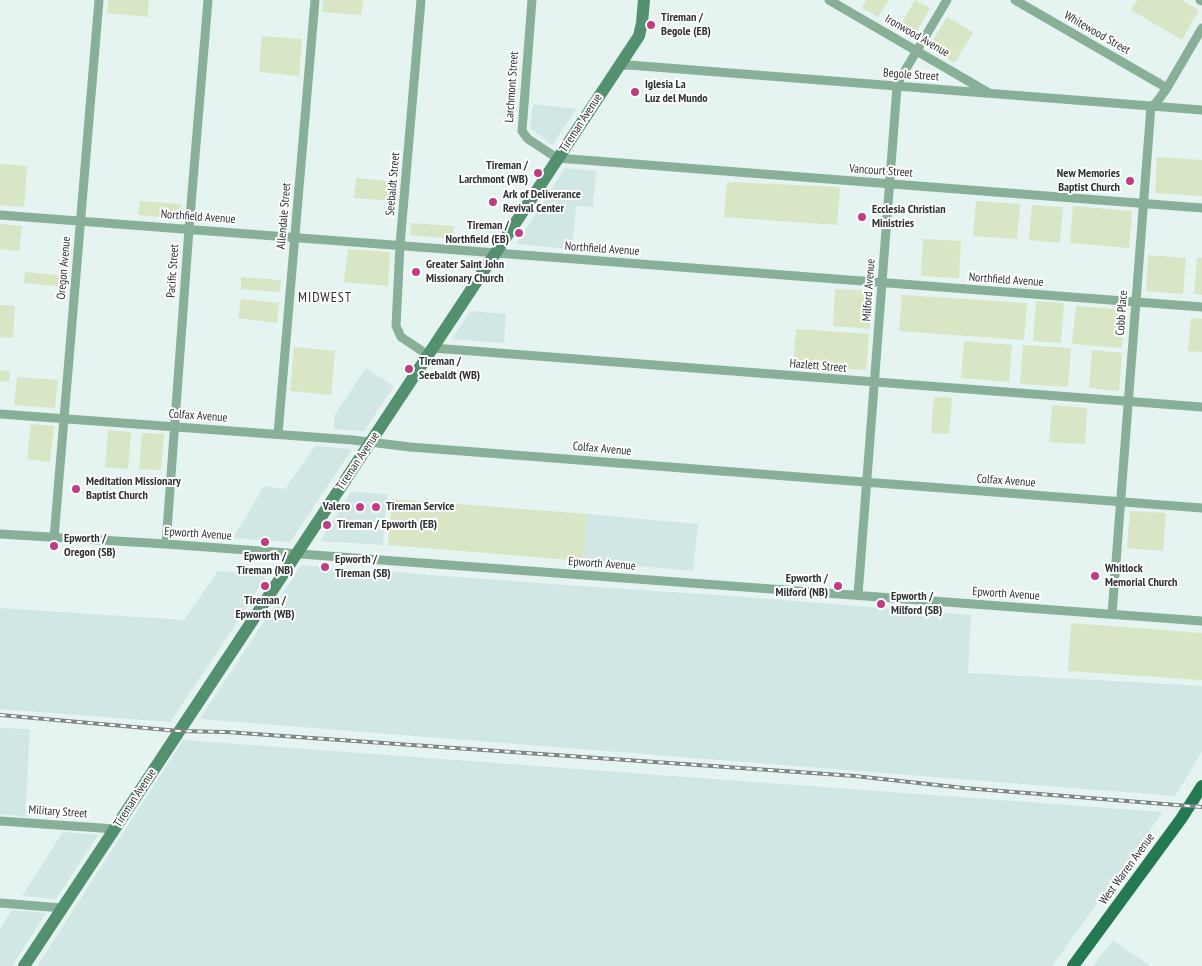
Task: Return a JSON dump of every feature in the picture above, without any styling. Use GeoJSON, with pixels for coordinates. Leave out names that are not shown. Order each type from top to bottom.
{"type":"FeatureCollection","features":[{"type":"Feature","properties":{"kind":"main road","name":"West Warren Avenue"},"geometry":{"type":"LineString","coordinates":[[1073,966],[1186,813],[1202,786]]}},
{"type":"Feature","properties":{"kind":"street","name":"Oregon Avenue"},"geometry":{"type":"LineString","coordinates":[[54,538],[99,0]]}},
{"type":"Feature","properties":{"kind":"street","name":"Pacific Street"},"geometry":{"type":"LineString","coordinates":[[166,544],[188,229],[208,0]]}},
{"type":"Feature","properties":{"kind":"street","name":"Allendale Street"},"geometry":{"type":"LineString","coordinates":[[278,434],[315,0]]}},
{"type":"Feature","properties":{"kind":"street","name":"Seebaldt Street"},"geometry":{"type":"LineString","coordinates":[[421,0],[400,245],[396,326],[401,337],[430,352]]}},
{"type":"Feature","properties":{"kind":"street","name":"Larchmont Street"},"geometry":{"type":"LineString","coordinates":[[532,0],[522,131],[528,139],[557,158]]}},
{"type":"Feature","properties":{"kind":"street","name":"Tireman Avenue"},"geometry":{"type":"LineString","coordinates":[[24,966],[641,32],[644,0]]}},
{"type":"Feature","properties":{"kind":"street","name":"Ironwood Avenue"},"geometry":{"type":"LineString","coordinates":[[829,0],[991,95]]}},
{"type":"Feature","properties":{"kind":"street","name":"Milford Avenue"},"geometry":{"type":"LineString","coordinates":[[858,595],[897,87],[947,0]]}},
{"type":"Feature","properties":{"kind":"street","name":"Whitewood Street"},"geometry":{"type":"LineString","coordinates":[[1015,0],[1167,88]]}},
{"type":"Feature","properties":{"kind":"street"},"geometry":{"type":"LineString","coordinates":[[1151,106],[1156,103],[1167,88],[1202,28]]}},
{"type":"Feature","properties":{"kind":"street","name":"Begole Street"},"geometry":{"type":"LineString","coordinates":[[618,66],[629,65],[991,95],[1202,110]]}},
{"type":"Feature","properties":{"kind":"street","name":"Cobb Place"},"geometry":{"type":"LineString","coordinates":[[1112,614],[1151,106]]}},
{"type":"Feature","properties":{"kind":"street","name":"Vancourt Street"},"geometry":{"type":"LineString","coordinates":[[557,158],[1202,208]]}},
{"type":"Feature","properties":{"kind":"street","name":"Northfield Avenue"},"geometry":{"type":"LineString","coordinates":[[0,215],[1202,307]]}},
{"type":"Feature","properties":{"kind":"street","name":"Hazlett Street"},"geometry":{"type":"LineString","coordinates":[[430,352],[1128,400],[1202,407]]}},
{"type":"Feature","properties":{"kind":"street","name":"Colfax Avenue"},"geometry":{"type":"LineString","coordinates":[[0,414],[278,434],[867,483],[1202,508]]}},
{"type":"Feature","properties":{"kind":"street","name":"Epworth Avenue"},"geometry":{"type":"LineString","coordinates":[[0,534],[166,544],[1202,621]]}},
{"type":"Feature","properties":{"kind":"street","name":"Military Street"},"geometry":{"type":"LineString","coordinates":[[0,821],[115,828]]}},
{"type":"Feature","properties":{"kind":"street"},"geometry":{"type":"LineString","coordinates":[[0,903],[62,908]]}},
{"type":"Feature","properties":{"kind":"shaded area"},"geometry":{"type":"Polygon","coordinates":[[[533,104],[576,109],[552,145],[530,128],[533,104]]]}},
{"type":"Feature","properties":{"kind":"shaded area"},"geometry":{"type":"Polygon","coordinates":[[[565,168],[596,171],[593,207],[576,206],[572,249],[516,244],[565,168]]]}},
{"type":"Feature","properties":{"kind":"shaded area"},"geometry":{"type":"Polygon","coordinates":[[[470,311],[506,314],[504,343],[452,339],[470,311]]]}},
{"type":"Feature","properties":{"kind":"shaded area"},"geometry":{"type":"Polygon","coordinates":[[[366,368],[394,386],[364,431],[334,429],[334,416],[366,368]]]}},
{"type":"Feature","properties":{"kind":"shaded area"},"geometry":{"type":"Polygon","coordinates":[[[315,446],[352,449],[290,542],[233,538],[264,486],[285,489],[315,446]]]}},
{"type":"Feature","properties":{"kind":"shaded area"},"geometry":{"type":"Polygon","coordinates":[[[351,492],[387,494],[383,545],[320,541],[351,492]]]}},
{"type":"Feature","properties":{"kind":"shaded area"},"geometry":{"type":"Polygon","coordinates":[[[587,514],[698,524],[693,571],[583,561],[587,514]]]}},
{"type":"Feature","properties":{"kind":"shaded area"},"geometry":{"type":"Polygon","coordinates":[[[301,565],[971,615],[968,673],[1202,686],[1202,751],[1175,796],[200,719],[301,565]]]}},
{"type":"Feature","properties":{"kind":"shaded area"},"geometry":{"type":"Polygon","coordinates":[[[218,571],[267,574],[237,623],[170,722],[0,709],[0,608],[184,620],[218,571]]]}},
{"type":"Feature","properties":{"kind":"shaded area"},"geometry":{"type":"Polygon","coordinates":[[[0,728],[30,729],[25,817],[0,814],[0,728]]]}},
{"type":"Feature","properties":{"kind":"shaded area"},"geometry":{"type":"Polygon","coordinates":[[[183,740],[1163,812],[1052,966],[37,966],[183,740]]]}},
{"type":"Feature","properties":{"kind":"shaded area"},"geometry":{"type":"Polygon","coordinates":[[[63,832],[98,835],[56,899],[22,896],[63,832]]]}},
{"type":"Feature","properties":{"kind":"shaded area"},"geometry":{"type":"Polygon","coordinates":[[[12,910],[46,913],[12,966],[0,966],[0,929],[12,910]]]}},
{"type":"Feature","properties":{"kind":"shaded area"},"geometry":{"type":"Polygon","coordinates":[[[1113,940],[1150,966],[1093,966],[1113,940]]]}},
{"type":"Feature","properties":{"kind":"green space"},"geometry":{"type":"Polygon","coordinates":[[[108,0],[149,0],[148,17],[107,13],[108,0]]]}},
{"type":"Feature","properties":{"kind":"green space"},"geometry":{"type":"Polygon","coordinates":[[[323,0],[363,0],[361,15],[322,12],[323,0]]]}},
{"type":"Feature","properties":{"kind":"green space"},"geometry":{"type":"Polygon","coordinates":[[[866,0],[889,0],[878,17],[862,8],[866,0]]]}},
{"type":"Feature","properties":{"kind":"green space"},"geometry":{"type":"Polygon","coordinates":[[[915,0],[930,8],[913,38],[898,29],[915,0]]]}},
{"type":"Feature","properties":{"kind":"green space"},"geometry":{"type":"Polygon","coordinates":[[[1137,0],[1181,0],[1199,10],[1182,40],[1131,10],[1137,0]]]}},
{"type":"Feature","properties":{"kind":"green space"},"geometry":{"type":"Polygon","coordinates":[[[947,17],[973,32],[955,63],[928,48],[947,17]]]}},
{"type":"Feature","properties":{"kind":"green space"},"geometry":{"type":"Polygon","coordinates":[[[262,36],[302,39],[299,76],[259,72],[262,36]]]}},
{"type":"Feature","properties":{"kind":"green space"},"geometry":{"type":"Polygon","coordinates":[[[1157,157],[1202,160],[1202,196],[1155,193],[1157,157]]]}},
{"type":"Feature","properties":{"kind":"green space"},"geometry":{"type":"Polygon","coordinates":[[[0,164],[27,166],[24,207],[0,205],[0,164]]]}},
{"type":"Feature","properties":{"kind":"green space"},"geometry":{"type":"Polygon","coordinates":[[[356,178],[396,182],[395,201],[354,198],[356,178]]]}},
{"type":"Feature","properties":{"kind":"green space"},"geometry":{"type":"Polygon","coordinates":[[[727,182],[840,187],[837,225],[724,217],[727,182]]]}},
{"type":"Feature","properties":{"kind":"green space"},"geometry":{"type":"Polygon","coordinates":[[[140,201],[181,204],[180,219],[138,215],[140,201]]]}},
{"type":"Feature","properties":{"kind":"green space"},"geometry":{"type":"Polygon","coordinates":[[[976,201],[1020,204],[1017,239],[973,236],[976,201]]]}},
{"type":"Feature","properties":{"kind":"green space"},"geometry":{"type":"Polygon","coordinates":[[[1032,205],[1063,207],[1060,243],[1029,240],[1032,205]]]}},
{"type":"Feature","properties":{"kind":"green space"},"geometry":{"type":"Polygon","coordinates":[[[1073,206],[1132,211],[1129,248],[1070,243],[1073,206]]]}},
{"type":"Feature","properties":{"kind":"green space"},"geometry":{"type":"Polygon","coordinates":[[[411,223],[454,226],[453,239],[410,235],[411,223]]]}},
{"type":"Feature","properties":{"kind":"green space"},"geometry":{"type":"Polygon","coordinates":[[[0,224],[22,226],[19,251],[0,249],[0,224]]]}},
{"type":"Feature","properties":{"kind":"green space"},"geometry":{"type":"Polygon","coordinates":[[[923,239],[961,241],[959,278],[921,276],[923,239]]]}},
{"type":"Feature","properties":{"kind":"green space"},"geometry":{"type":"Polygon","coordinates":[[[348,249],[390,252],[388,286],[344,282],[348,249]]]}},
{"type":"Feature","properties":{"kind":"green space"},"geometry":{"type":"Polygon","coordinates":[[[1148,255],[1186,258],[1183,294],[1146,291],[1148,255]]]}},
{"type":"Feature","properties":{"kind":"green space"},"geometry":{"type":"Polygon","coordinates":[[[1197,258],[1202,258],[1202,295],[1194,294],[1197,258]]]}},
{"type":"Feature","properties":{"kind":"green space"},"geometry":{"type":"Polygon","coordinates":[[[25,272],[67,276],[66,287],[24,283],[25,272]]]}},
{"type":"Feature","properties":{"kind":"green space"},"geometry":{"type":"Polygon","coordinates":[[[241,277],[281,280],[280,292],[241,289],[241,277]]]}},
{"type":"Feature","properties":{"kind":"green space"},"geometry":{"type":"Polygon","coordinates":[[[835,289],[872,291],[870,329],[833,326],[835,289]]]}},
{"type":"Feature","properties":{"kind":"green space"},"geometry":{"type":"Polygon","coordinates":[[[902,295],[1027,303],[1024,340],[899,331],[902,295]]]}},
{"type":"Feature","properties":{"kind":"green space"},"geometry":{"type":"Polygon","coordinates":[[[241,299],[279,303],[277,323],[238,318],[241,299]]]}},
{"type":"Feature","properties":{"kind":"green space"},"geometry":{"type":"Polygon","coordinates":[[[1036,301],[1064,303],[1061,343],[1033,341],[1036,301]]]}},
{"type":"Feature","properties":{"kind":"green space"},"geometry":{"type":"Polygon","coordinates":[[[0,305],[15,306],[13,338],[0,337],[0,305]]]}},
{"type":"Feature","properties":{"kind":"green space"},"geometry":{"type":"Polygon","coordinates":[[[1076,306],[1125,310],[1122,348],[1072,344],[1076,306]]]}},
{"type":"Feature","properties":{"kind":"green space"},"geometry":{"type":"Polygon","coordinates":[[[1191,318],[1202,319],[1202,352],[1188,351],[1191,318]]]}},
{"type":"Feature","properties":{"kind":"green space"},"geometry":{"type":"Polygon","coordinates":[[[796,329],[869,334],[866,370],[793,366],[796,329]]]}},
{"type":"Feature","properties":{"kind":"green space"},"geometry":{"type":"Polygon","coordinates":[[[964,341],[1012,345],[1009,382],[961,378],[964,341]]]}},
{"type":"Feature","properties":{"kind":"green space"},"geometry":{"type":"Polygon","coordinates":[[[1023,345],[1071,348],[1068,387],[1020,384],[1023,345]]]}},
{"type":"Feature","properties":{"kind":"green space"},"geometry":{"type":"Polygon","coordinates":[[[294,347],[335,351],[331,395],[290,391],[294,347]]]}},
{"type":"Feature","properties":{"kind":"green space"},"geometry":{"type":"Polygon","coordinates":[[[1092,350],[1122,353],[1119,391],[1089,388],[1092,350]]]}},
{"type":"Feature","properties":{"kind":"green space"},"geometry":{"type":"Polygon","coordinates":[[[0,370],[10,371],[9,382],[0,381],[0,370]]]}},
{"type":"Feature","properties":{"kind":"green space"},"geometry":{"type":"Polygon","coordinates":[[[17,377],[58,380],[55,408],[14,405],[17,377]]]}},
{"type":"Feature","properties":{"kind":"green space"},"geometry":{"type":"Polygon","coordinates":[[[934,397],[952,398],[949,434],[931,433],[934,397]]]}},
{"type":"Feature","properties":{"kind":"green space"},"geometry":{"type":"Polygon","coordinates":[[[1052,405],[1087,408],[1085,444],[1049,442],[1052,405]]]}},
{"type":"Feature","properties":{"kind":"green space"},"geometry":{"type":"Polygon","coordinates":[[[31,424],[54,426],[50,462],[27,459],[31,424]]]}},
{"type":"Feature","properties":{"kind":"green space"},"geometry":{"type":"Polygon","coordinates":[[[108,430],[131,432],[128,469],[105,467],[108,430]]]}},
{"type":"Feature","properties":{"kind":"green space"},"geometry":{"type":"Polygon","coordinates":[[[142,433],[164,434],[161,470],[139,469],[142,433]]]}},
{"type":"Feature","properties":{"kind":"green space"},"geometry":{"type":"Polygon","coordinates":[[[392,499],[587,514],[583,561],[388,545],[392,499]]]}},
{"type":"Feature","properties":{"kind":"green space"},"geometry":{"type":"Polygon","coordinates":[[[1130,511],[1166,513],[1163,551],[1127,548],[1130,511]]]}},
{"type":"Feature","properties":{"kind":"green space"},"geometry":{"type":"Polygon","coordinates":[[[1071,623],[1202,633],[1202,680],[1068,671],[1071,623]]]}},
{"type":"Feature","properties":{"kind":"railway"},"geometry":{"type":"LineString","coordinates":[[0,715],[179,731],[226,732],[855,776],[964,788],[1202,807]]}},
{"type":"Feature","properties":{"kind":"place","name":"Tireman / Begole (EB)"},"geometry":{"type":"Point","coordinates":[651,25]}},
{"type":"Feature","properties":{"kind":"place","name":"Iglesia La Luz del Mundo"},"geometry":{"type":"Point","coordinates":[635,92]}},
{"type":"Feature","properties":{"kind":"place","name":"Tireman / Larchmont (WB)"},"geometry":{"type":"Point","coordinates":[538,173]}},
{"type":"Feature","properties":{"kind":"place","name":"New Memories Baptist Church"},"geometry":{"type":"Point","coordinates":[1130,181]}},
{"type":"Feature","properties":{"kind":"place","name":"Ark of Deliverance Revival Center"},"geometry":{"type":"Point","coordinates":[493,202]}},
{"type":"Feature","properties":{"kind":"place","name":"Ecclesia Christian Ministries"},"geometry":{"type":"Point","coordinates":[862,217]}},
{"type":"Feature","properties":{"kind":"place","name":"Tireman / Northfield (EB)"},"geometry":{"type":"Point","coordinates":[519,233]}},
{"type":"Feature","properties":{"kind":"place","name":"Greater Saint John Missionary Church"},"geometry":{"type":"Point","coordinates":[416,272]}},
{"type":"Feature","properties":{"kind":"place","name":"Tireman / Seebaldt (WB)"},"geometry":{"type":"Point","coordinates":[409,369]}},
{"type":"Feature","properties":{"kind":"place","name":"Meditation Missionary Baptist Church"},"geometry":{"type":"Point","coordinates":[76,489]}},
{"type":"Feature","properties":{"kind":"place","name":"Valero"},"geometry":{"type":"Point","coordinates":[360,507]}},
{"type":"Feature","properties":{"kind":"place","name":"Tireman Service"},"geometry":{"type":"Point","coordinates":[376,507]}},
{"type":"Feature","properties":{"kind":"place","name":"Tireman / Epworth (EB)"},"geometry":{"type":"Point","coordinates":[327,525]}},
{"type":"Feature","properties":{"kind":"place","name":"Epworth / Tireman (NB)"},"geometry":{"type":"Point","coordinates":[265,542]}},
{"type":"Feature","properties":{"kind":"place","name":"Epworth / Oregon (SB)"},"geometry":{"type":"Point","coordinates":[54,546]}},
{"type":"Feature","properties":{"kind":"place","name":"Epworth / Tireman (SB)"},"geometry":{"type":"Point","coordinates":[325,567]}},
{"type":"Feature","properties":{"kind":"place","name":"Whitlock Memorial Church"},"geometry":{"type":"Point","coordinates":[1095,576]}},
{"type":"Feature","properties":{"kind":"place","name":"Tireman / Epworth (WB)"},"geometry":{"type":"Point","coordinates":[265,586]}},
{"type":"Feature","properties":{"kind":"place","name":"Epworth / Milford (NB)"},"geometry":{"type":"Point","coordinates":[838,586]}},
{"type":"Feature","properties":{"kind":"place","name":"Epworth / Milford (SB)"},"geometry":{"type":"Point","coordinates":[881,604]}},
{"type":"Feature","properties":{"kind":"district","name":"MIDWEST"},"geometry":{"type":"Point","coordinates":[325,298]}}]}
